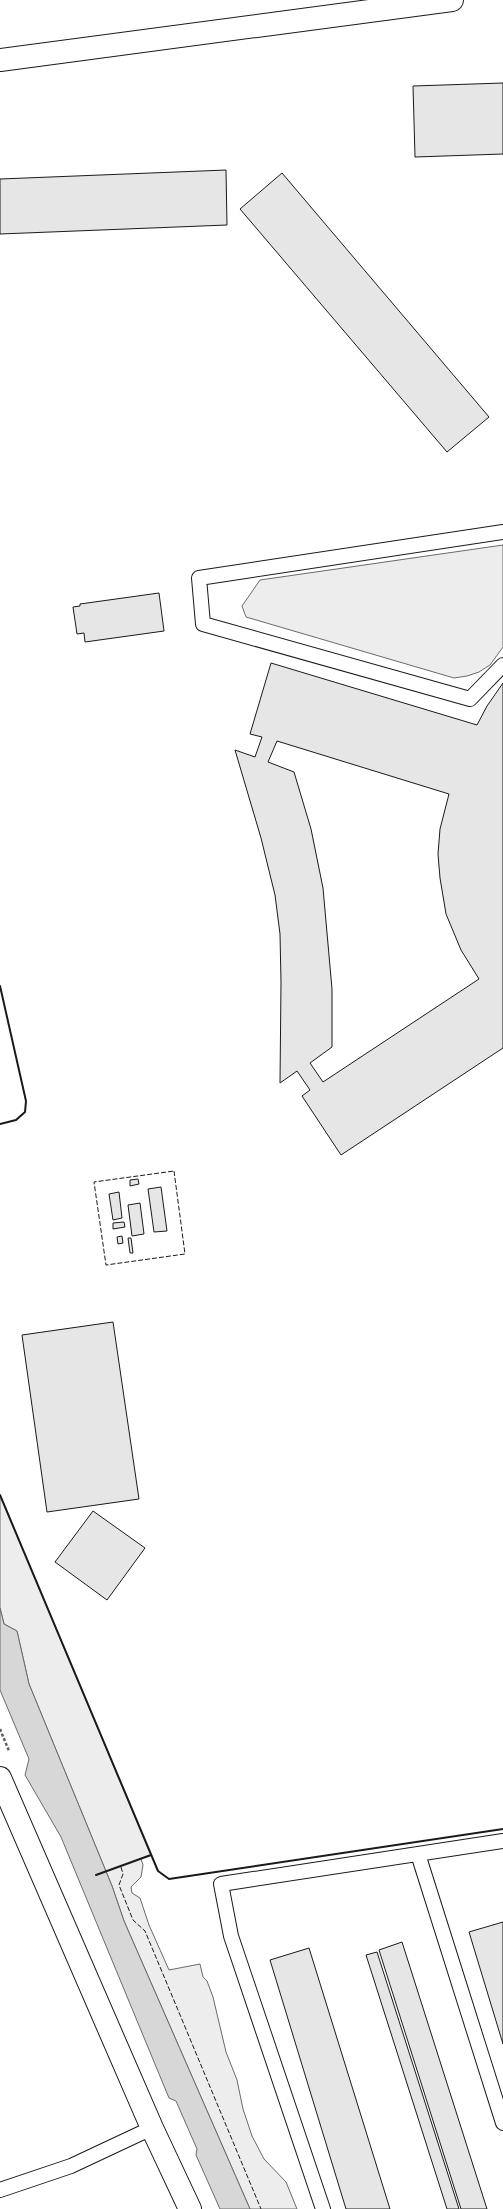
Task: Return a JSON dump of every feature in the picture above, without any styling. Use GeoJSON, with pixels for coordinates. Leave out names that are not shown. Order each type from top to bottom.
{"type":"FeatureCollection","features":[{"type":"Feature","properties":{"kind":"street"},"geometry":{"type":"LineString","coordinates":[[0,60],[452,0]]}},
{"type":"Feature","properties":{"kind":"street"},"geometry":{"type":"LineString","coordinates":[[0,1778],[152,2128],[190,2209]]}},
{"type":"Feature","properties":{"kind":"lane"},"geometry":{"type":"LineString","coordinates":[[503,532],[199,578],[203,624],[470,698],[503,665]]}},
{"type":"Feature","properties":{"kind":"lane"},"geometry":{"type":"LineString","coordinates":[[323,2209],[231,1936],[221,1884],[503,1841]]}},
{"type":"Feature","properties":{"kind":"lane"},"geometry":{"type":"LineString","coordinates":[[418,1854],[503,2123]]}},
{"type":"Feature","properties":{"kind":"lane"},"geometry":{"type":"LineString","coordinates":[[0,2190],[71,2166],[152,2128]]}},
{"type":"Feature","properties":{"kind":"shaded area"},"geometry":{"type":"Polygon","coordinates":[[[503,545],[503,647],[490,665],[479,672],[467,676],[454,678],[246,617],[242,606],[260,580],[503,545]]]}},
{"type":"Feature","properties":{"kind":"shaded area"},"geometry":{"type":"Polygon","coordinates":[[[0,1495],[151,1855],[141,1859],[143,1865],[141,1877],[131,1887],[132,1893],[140,1898],[149,1925],[169,1970],[200,1964],[203,1977],[207,1981],[213,1997],[226,2052],[237,2080],[243,2109],[252,2136],[264,2159],[286,2182],[297,2209],[250,2209],[124,1921],[112,1886],[29,1684],[17,1631],[4,1624],[0,1608],[0,1495]]]}},
{"type":"Feature","properties":{"kind":"shaded area"},"geometry":{"type":"Polygon","coordinates":[[[0,1608],[4,1624],[17,1631],[29,1684],[112,1886],[124,1921],[250,2209],[220,2209],[196,2155],[197,2149],[176,2101],[169,2098],[61,1837],[25,1775],[29,1759],[0,1690],[0,1608]]]}},
{"type":"Feature","properties":{"kind":"building"},"geometry":{"type":"Polygon","coordinates":[[[503,83],[503,154],[415,157],[413,86],[503,83]]]}},
{"type":"Feature","properties":{"kind":"building"},"geometry":{"type":"Polygon","coordinates":[[[226,170],[227,225],[0,234],[0,179],[226,170]]]}},
{"type":"Feature","properties":{"kind":"building"},"geometry":{"type":"Polygon","coordinates":[[[282,173],[489,417],[447,452],[240,209],[282,173]]]}},
{"type":"Feature","properties":{"kind":"building"},"geometry":{"type":"Polygon","coordinates":[[[159,593],[164,631],[85,642],[84,633],[77,634],[73,607],[80,606],[80,604],[159,593]]]}},
{"type":"Feature","properties":{"kind":"building"},"geometry":{"type":"Polygon","coordinates":[[[271,663],[477,725],[487,706],[503,683],[503,1048],[341,1155],[302,1096],[310,1090],[297,1071],[280,1083],[280,934],[275,895],[261,838],[235,750],[255,757],[262,737],[250,734],[271,663]],[[277,741],[268,762],[294,772],[311,829],[323,888],[332,989],[332,1047],[310,1063],[323,1082],[479,979],[461,950],[446,914],[440,878],[438,854],[440,829],[449,794],[277,741]]]}},
{"type":"Feature","properties":{"kind":"building"},"geometry":{"type":"Polygon","coordinates":[[[138,1179],[139,1184],[130,1186],[130,1180],[138,1179]]]}},
{"type":"Feature","properties":{"kind":"building"},"geometry":{"type":"Polygon","coordinates":[[[161,1187],[167,1231],[154,1232],[148,1189],[161,1187]]]}},
{"type":"Feature","properties":{"kind":"building"},"geometry":{"type":"Polygon","coordinates":[[[119,1192],[122,1218],[113,1220],[109,1194],[119,1192]]]}},
{"type":"Feature","properties":{"kind":"building"},"geometry":{"type":"Polygon","coordinates":[[[140,1203],[144,1234],[132,1236],[128,1205],[140,1203]]]}},
{"type":"Feature","properties":{"kind":"building"},"geometry":{"type":"Polygon","coordinates":[[[124,1222],[125,1227],[113,1229],[113,1223],[124,1222]]]}},
{"type":"Feature","properties":{"kind":"building"},"geometry":{"type":"Polygon","coordinates":[[[122,1236],[123,1243],[118,1244],[117,1237],[122,1236]]]}},
{"type":"Feature","properties":{"kind":"building"},"geometry":{"type":"Polygon","coordinates":[[[128,1238],[131,1238],[133,1253],[130,1253],[128,1238]]]}},
{"type":"Feature","properties":{"kind":"building"},"geometry":{"type":"Polygon","coordinates":[[[113,1322],[139,1499],[47,1512],[22,1335],[113,1322]]]}},
{"type":"Feature","properties":{"kind":"building"},"geometry":{"type":"Polygon","coordinates":[[[93,1511],[145,1548],[107,1600],[55,1562],[93,1511]]]}},
{"type":"Feature","properties":{"kind":"building"},"geometry":{"type":"Polygon","coordinates":[[[503,1922],[503,2044],[469,1932],[503,1922]]]}},
{"type":"Feature","properties":{"kind":"building"},"geometry":{"type":"Polygon","coordinates":[[[402,1942],[487,2209],[461,2209],[379,1950],[402,1942]]]}},
{"type":"Feature","properties":{"kind":"building"},"geometry":{"type":"Polygon","coordinates":[[[309,1948],[390,2209],[346,2209],[270,1960],[309,1948]]]}},
{"type":"Feature","properties":{"kind":"building"},"geometry":{"type":"Polygon","coordinates":[[[377,1952],[459,2209],[447,2209],[366,1955],[377,1952]]]}},
{"type":"Feature","properties":{"kind":"fence"},"geometry":{"type":"LineString","coordinates":[[174,1171],[185,1254],[106,1265],[94,1182],[174,1171]]}},
{"type":"Feature","properties":{"kind":"fence"},"geometry":{"type":"LineString","coordinates":[[121,1867],[123,1874],[119,1885],[133,1920],[145,1931],[261,2209]]}},
{"type":"Feature","properties":{"kind":"wall"},"geometry":{"type":"LineString","coordinates":[[0,986],[26,1101],[25,1112],[16,1120],[0,1124]]}},
{"type":"Feature","properties":{"kind":"wall"},"geometry":{"type":"LineString","coordinates":[[0,1495],[158,1871],[169,1879],[503,1829]]}},
{"type":"Feature","properties":{"kind":"wall"},"geometry":{"type":"LineString","coordinates":[[96,1875],[151,1855]]}}]}
